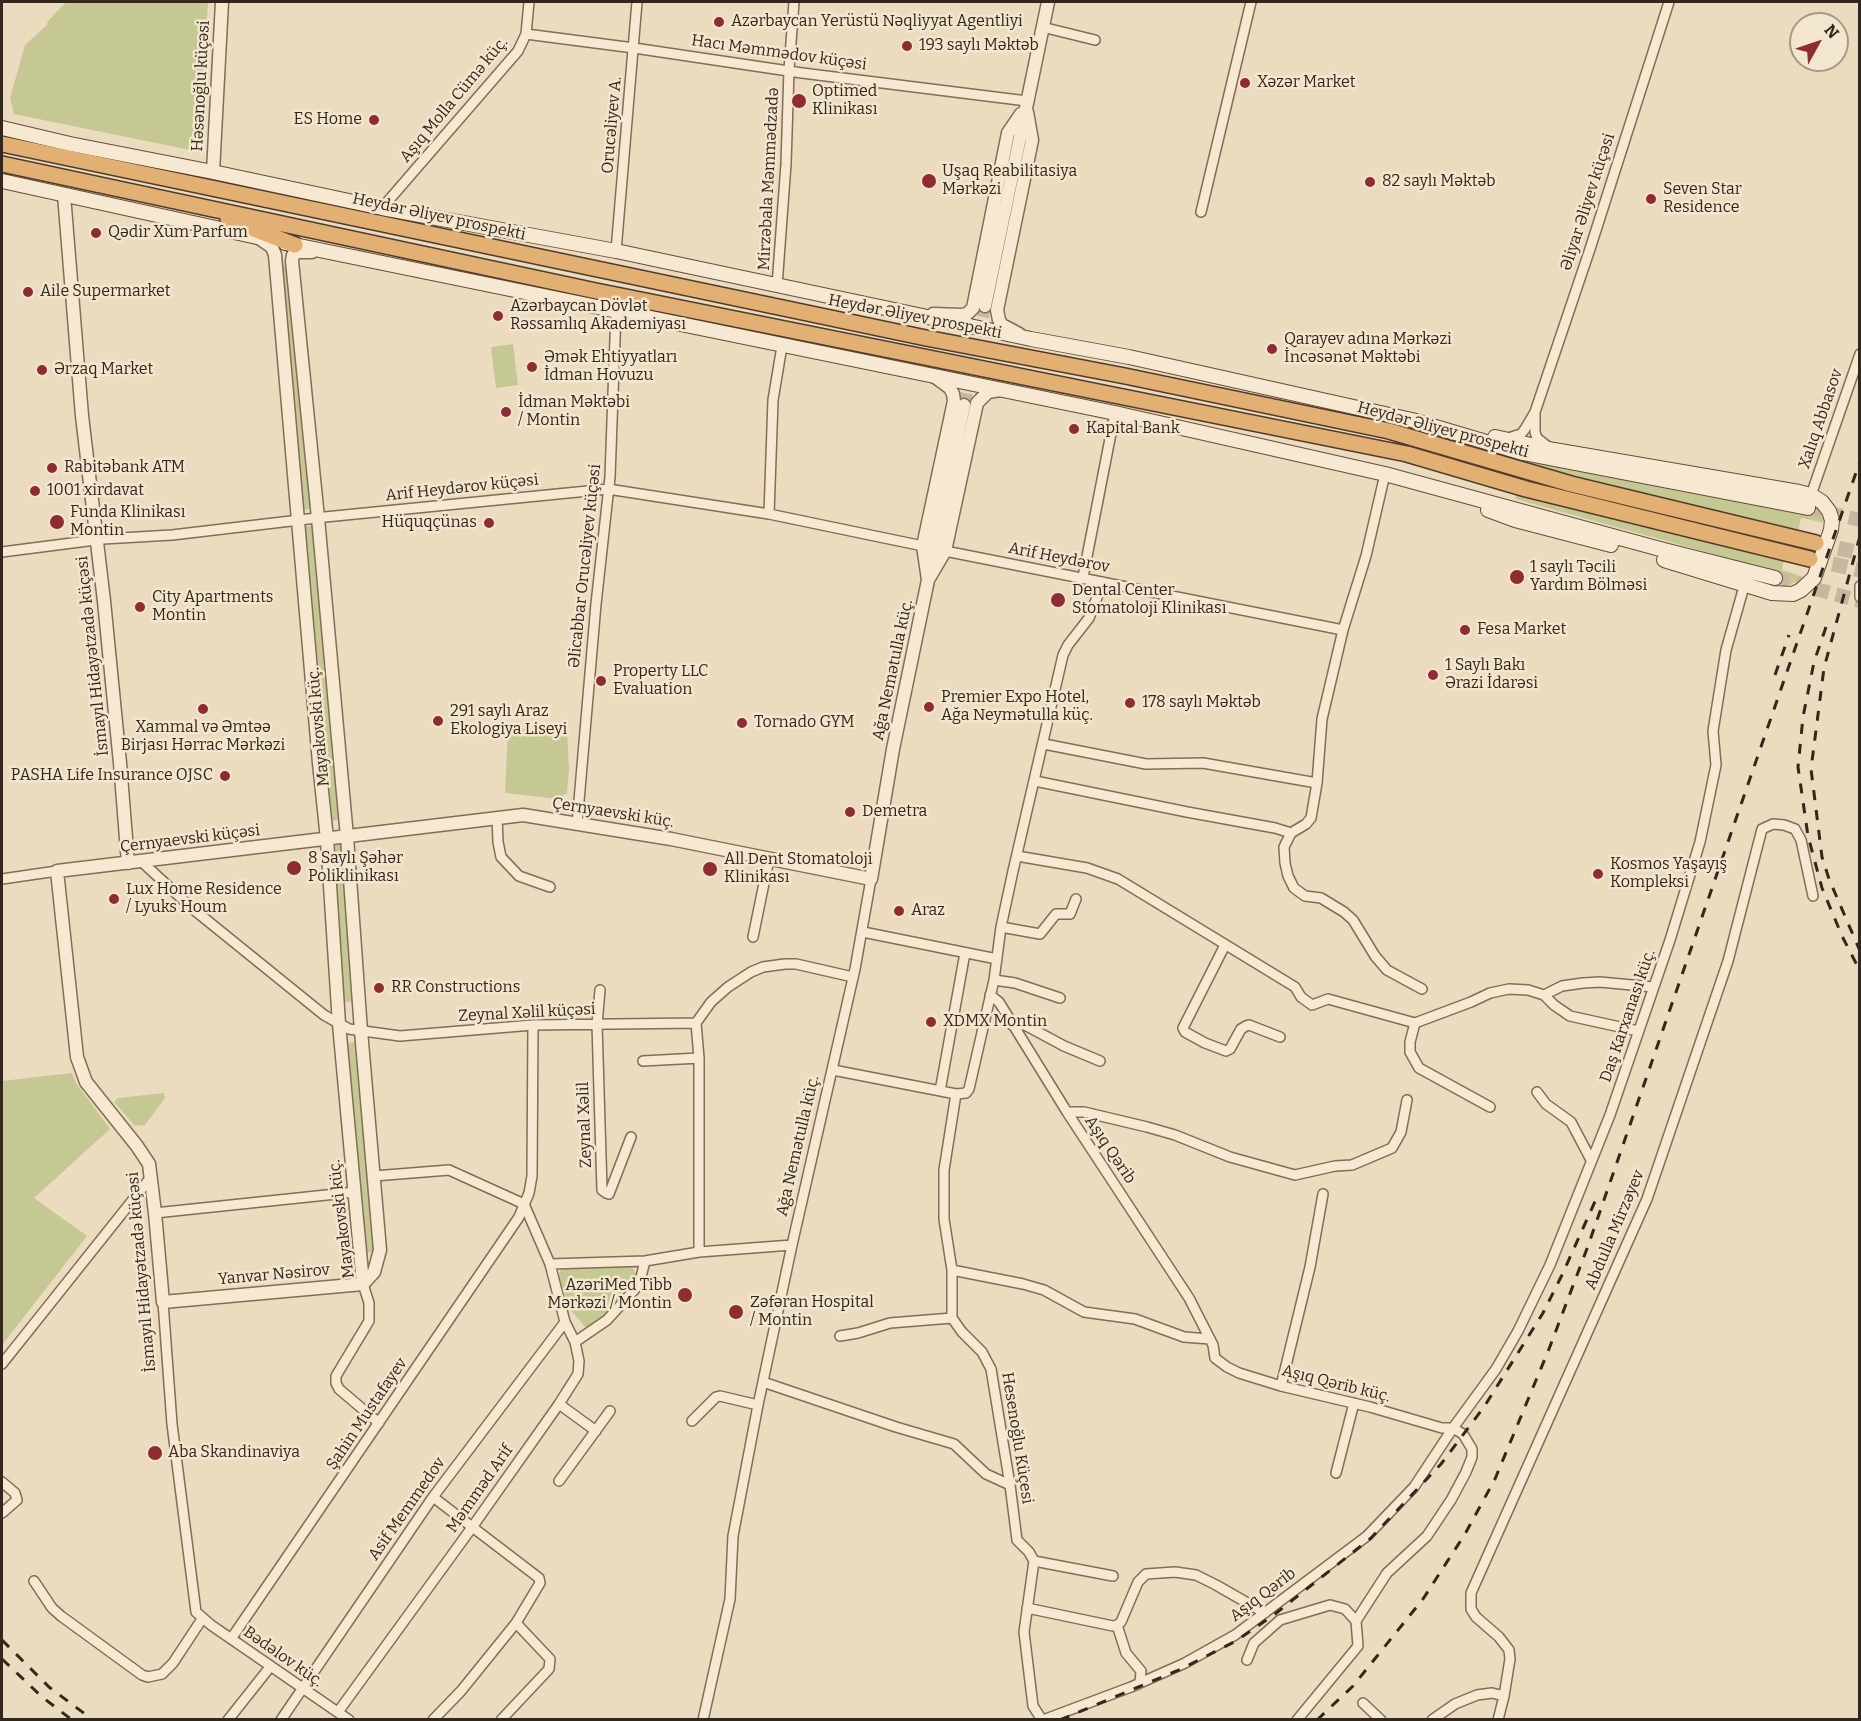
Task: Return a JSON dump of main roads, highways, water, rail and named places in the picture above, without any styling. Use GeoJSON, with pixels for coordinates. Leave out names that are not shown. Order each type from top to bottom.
{"type":"FeatureCollection","features":[{"type":"Feature","properties":{"kind":"highway","name":"Heydər Əliyev prospekti"},"geometry":{"type":"LineString","coordinates":[[2,144],[926,338],[1125,376],[1389,431],[1571,484],[1816,543]]}},
{"type":"Feature","properties":{"kind":"highway","name":"Heydər Əliyev prospekti"},"geometry":{"type":"LineString","coordinates":[[2,164],[608,293],[1395,451],[1526,489],[1810,559]]}},
{"type":"Feature","properties":{"kind":"highway"},"geometry":{"type":"LineString","coordinates":[[184,202],[295,245]]}},
{"type":"Feature","properties":{"kind":"main road"},"geometry":{"type":"LineString","coordinates":[[2,128],[382,208],[616,251],[1031,339],[1129,357],[1554,450],[1810,501],[1826,506],[1832,520],[1831,530],[1811,582],[1798,592],[1786,595],[1772,593],[1648,555],[1515,520],[1417,482]]}},
{"type":"Feature","properties":{"kind":"main road"},"geometry":{"type":"LineString","coordinates":[[2,182],[259,238],[1115,414],[1385,474],[1775,578]]}},
{"type":"Feature","properties":{"kind":"main road"},"geometry":{"type":"LineString","coordinates":[[1412,420],[1523,453],[1810,501]]}},
{"type":"Feature","properties":{"kind":"tunnel"},"geometry":{"type":"LineString","coordinates":[[964,405],[985,306]]}},
{"type":"Feature","properties":{"kind":"tunnel"},"geometry":{"type":"LineString","coordinates":[[1808,508],[1860,520]]}},
{"type":"Feature","properties":{"kind":"tunnel"},"geometry":{"type":"LineString","coordinates":[[1816,543],[1860,553]]}},
{"type":"Feature","properties":{"kind":"tunnel"},"geometry":{"type":"LineString","coordinates":[[1810,559],[1860,570]]}},
{"type":"Feature","properties":{"kind":"tunnel"},"geometry":{"type":"LineString","coordinates":[[1775,578],[1860,601]]}},
{"type":"Feature","properties":{"kind":"railway"},"geometry":{"type":"LineString","coordinates":[[1317,1720],[1353,1686],[1423,1599],[1465,1534],[1495,1479],[1549,1349],[1588,1246],[1860,461]]}},
{"type":"Feature","properties":{"kind":"railway"},"geometry":{"type":"LineString","coordinates":[[1860,536],[1824,668],[1811,769],[1822,857],[1860,951]]}},
{"type":"Feature","properties":{"kind":"railway"},"geometry":{"type":"LineString","coordinates":[[1826,627],[1814,662],[1803,717],[1798,767],[1808,836],[1822,888],[1860,971]]}},
{"type":"Feature","properties":{"kind":"railway"},"geometry":{"type":"LineString","coordinates":[[1775,675],[1789,635]]}},
{"type":"Feature","properties":{"kind":"railway"},"geometry":{"type":"LineString","coordinates":[[1060,1720],[1181,1669],[1236,1641],[1275,1614],[1371,1538],[1441,1464],[1484,1407],[1543,1313],[1597,1197]]}},
{"type":"Feature","properties":{"kind":"railway"},"geometry":{"type":"LineString","coordinates":[[2,1640],[49,1687],[93,1720]]}},
{"type":"Feature","properties":{"kind":"railway"},"geometry":{"type":"LineString","coordinates":[[2,1659],[41,1696],[72,1720]]}},
{"type":"Feature","properties":{"kind":"place","name":"Azərbaycan Yerüstü Nəqliyyat Agentliyi"},"geometry":{"type":"Point","coordinates":[719,22]}},
{"type":"Feature","properties":{"kind":"place","name":"193 saylı Məktəb"},"geometry":{"type":"Point","coordinates":[907,46]}},
{"type":"Feature","properties":{"kind":"place","name":"Xəzər Market"},"geometry":{"type":"Point","coordinates":[1245,83]}},
{"type":"Feature","properties":{"kind":"place","name":"Optimed Klinikası"},"geometry":{"type":"Point","coordinates":[799,101]}},
{"type":"Feature","properties":{"kind":"place","name":"ES Home"},"geometry":{"type":"Point","coordinates":[374,120]}},
{"type":"Feature","properties":{"kind":"place","name":"Uşaq Reabilitasiya Mərkəzi"},"geometry":{"type":"Point","coordinates":[929,181]}},
{"type":"Feature","properties":{"kind":"place","name":"82 saylı Məktəb"},"geometry":{"type":"Point","coordinates":[1370,182]}},
{"type":"Feature","properties":{"kind":"place","name":"Seven Star Residence"},"geometry":{"type":"Point","coordinates":[1651,199]}},
{"type":"Feature","properties":{"kind":"place","name":"Qədir Xum Parfum"},"geometry":{"type":"Point","coordinates":[96,233]}},
{"type":"Feature","properties":{"kind":"place","name":"Aile Supermarket"},"geometry":{"type":"Point","coordinates":[28,292]}},
{"type":"Feature","properties":{"kind":"place","name":"Azərbaycan Dövlət Rəssamlıq Akademiyası"},"geometry":{"type":"Point","coordinates":[498,316]}},
{"type":"Feature","properties":{"kind":"place","name":"Qarayev adına Mərkəzi İncəsənət Məktəbi"},"geometry":{"type":"Point","coordinates":[1272,349]}},
{"type":"Feature","properties":{"kind":"place","name":"Əmək Ehtiyyatları İdman Hovuzu"},"geometry":{"type":"Point","coordinates":[532,367]}},
{"type":"Feature","properties":{"kind":"place","name":"Ərzaq Market"},"geometry":{"type":"Point","coordinates":[42,370]}},
{"type":"Feature","properties":{"kind":"place","name":"İdman Məktəbi / Montin"},"geometry":{"type":"Point","coordinates":[506,412]}},
{"type":"Feature","properties":{"kind":"place","name":"Kapital Bank"},"geometry":{"type":"Point","coordinates":[1074,429]}},
{"type":"Feature","properties":{"kind":"place","name":"Rabitəbank ATM"},"geometry":{"type":"Point","coordinates":[52,468]}},
{"type":"Feature","properties":{"kind":"place","name":"1001 xirdavat"},"geometry":{"type":"Point","coordinates":[35,491]}},
{"type":"Feature","properties":{"kind":"place","name":"Funda Klinikası Montin"},"geometry":{"type":"Point","coordinates":[57,522]}},
{"type":"Feature","properties":{"kind":"place","name":"Hüquqçünas"},"geometry":{"type":"Point","coordinates":[489,523]}},
{"type":"Feature","properties":{"kind":"place","name":"1 saylı Təcili Yardım Bölməsi"},"geometry":{"type":"Point","coordinates":[1517,577]}},
{"type":"Feature","properties":{"kind":"place","name":"Dental Center Stomatoloji Klinikası"},"geometry":{"type":"Point","coordinates":[1058,600]}},
{"type":"Feature","properties":{"kind":"place","name":"City Apartments Montin"},"geometry":{"type":"Point","coordinates":[140,607]}},
{"type":"Feature","properties":{"kind":"place","name":"Fesa Market"},"geometry":{"type":"Point","coordinates":[1465,630]}},
{"type":"Feature","properties":{"kind":"place","name":"1 Saylı Bakı Ərazi İdarəsi"},"geometry":{"type":"Point","coordinates":[1433,675]}},
{"type":"Feature","properties":{"kind":"place","name":"Property LLC Evaluation"},"geometry":{"type":"Point","coordinates":[601,681]}},
{"type":"Feature","properties":{"kind":"place","name":"178 saylı Məktəb"},"geometry":{"type":"Point","coordinates":[1130,703]}},
{"type":"Feature","properties":{"kind":"place","name":"Premier Expo Hotel, Ağa Neymətulla küç."},"geometry":{"type":"Point","coordinates":[929,707]}},
{"type":"Feature","properties":{"kind":"place","name":"Xammal və Əmtəə Birjası Hərrac Mərkəzi"},"geometry":{"type":"Point","coordinates":[203,709]}},
{"type":"Feature","properties":{"kind":"place","name":"291 saylı Araz Ekologiya Liseyi"},"geometry":{"type":"Point","coordinates":[438,721]}},
{"type":"Feature","properties":{"kind":"place","name":"Tornado GYM"},"geometry":{"type":"Point","coordinates":[742,723]}},
{"type":"Feature","properties":{"kind":"place","name":"PASHA Life Insurance OJSC"},"geometry":{"type":"Point","coordinates":[225,776]}},
{"type":"Feature","properties":{"kind":"place","name":"Demetra"},"geometry":{"type":"Point","coordinates":[850,812]}},
{"type":"Feature","properties":{"kind":"place","name":"8 Saylı Şəhər Poliklinikası"},"geometry":{"type":"Point","coordinates":[294,868]}},
{"type":"Feature","properties":{"kind":"place","name":"All Dent Stomatoloji Klinikası"},"geometry":{"type":"Point","coordinates":[710,869]}},
{"type":"Feature","properties":{"kind":"place","name":"Kosmos Yaşayış Kompleksi"},"geometry":{"type":"Point","coordinates":[1598,874]}},
{"type":"Feature","properties":{"kind":"place","name":"Lux Home Residence / Lyuks Houm"},"geometry":{"type":"Point","coordinates":[114,899]}},
{"type":"Feature","properties":{"kind":"place","name":"Araz"},"geometry":{"type":"Point","coordinates":[899,911]}},
{"type":"Feature","properties":{"kind":"place","name":"RR Constructions"},"geometry":{"type":"Point","coordinates":[379,988]}},
{"type":"Feature","properties":{"kind":"place","name":"XDMX Montin"},"geometry":{"type":"Point","coordinates":[931,1022]}},
{"type":"Feature","properties":{"kind":"place","name":"AzəriMed Tibb Mərkəzi / Montin"},"geometry":{"type":"Point","coordinates":[685,1295]}},
{"type":"Feature","properties":{"kind":"place","name":"Zəfəran Hospital / Montin"},"geometry":{"type":"Point","coordinates":[736,1312]}},
{"type":"Feature","properties":{"kind":"place","name":"Aba Skandinaviya"},"geometry":{"type":"Point","coordinates":[155,1453]}}]}
